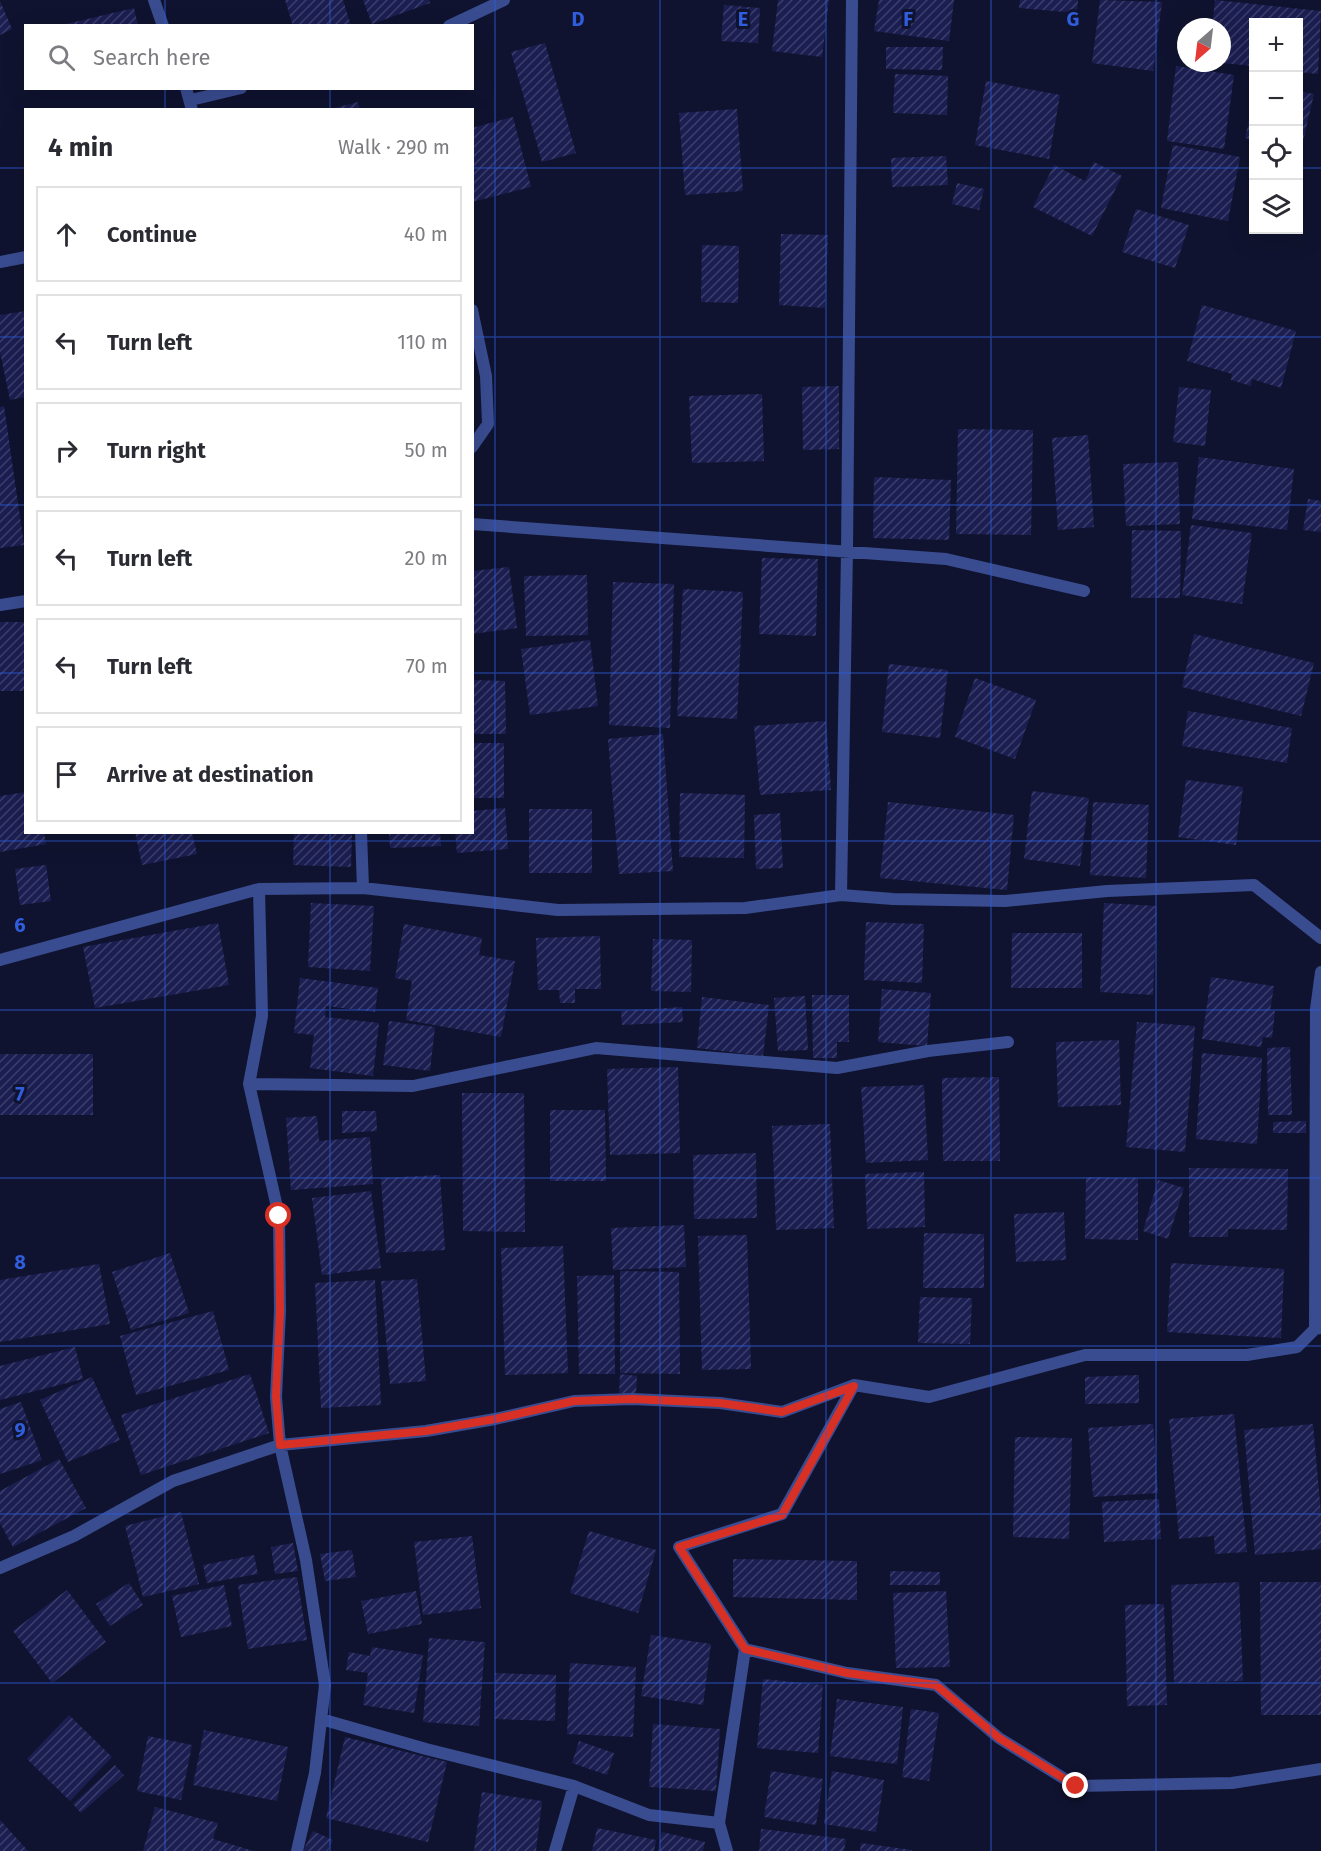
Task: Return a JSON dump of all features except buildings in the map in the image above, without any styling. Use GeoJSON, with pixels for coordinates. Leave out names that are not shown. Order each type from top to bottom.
{"type":"FeatureCollection","features":[{"type":"Feature","properties":{"kind":"street"},"geometry":{"type":"LineString","coordinates":[[154,0],[162,24]]}},
{"type":"Feature","properties":{"kind":"street"},"geometry":{"type":"LineString","coordinates":[[453,24],[504,0]]}},
{"type":"Feature","properties":{"kind":"street"},"geometry":{"type":"LineString","coordinates":[[841,895],[852,0]]}},
{"type":"Feature","properties":{"kind":"street"},"geometry":{"type":"LineString","coordinates":[[190,99],[232,90]]}},
{"type":"Feature","properties":{"kind":"street"},"geometry":{"type":"LineString","coordinates":[[0,262],[24,256]]}},
{"type":"Feature","properties":{"kind":"street"},"geometry":{"type":"LineString","coordinates":[[474,319],[486,376],[488,424],[474,444]]}},
{"type":"Feature","properties":{"kind":"street"},"geometry":{"type":"LineString","coordinates":[[474,524],[946,559],[1084,591]]}},
{"type":"Feature","properties":{"kind":"street"},"geometry":{"type":"LineString","coordinates":[[0,605],[24,601]]}},
{"type":"Feature","properties":{"kind":"street"},"geometry":{"type":"LineString","coordinates":[[361,834],[363,888]]}},
{"type":"Feature","properties":{"kind":"street"},"geometry":{"type":"LineString","coordinates":[[0,960],[259,889],[363,888],[558,910],[745,908],[841,895],[893,899],[1005,900],[1107,891],[1254,885],[1321,938]]}},
{"type":"Feature","properties":{"kind":"street"},"geometry":{"type":"LineString","coordinates":[[259,889],[262,1016],[249,1084],[279,1216],[280,1311],[276,1396],[280,1445],[317,1622],[325,1684],[315,1773],[297,1851]]}},
{"type":"Feature","properties":{"kind":"street"},"geometry":{"type":"LineString","coordinates":[[0,1568],[74,1536],[173,1482],[280,1445],[426,1431],[495,1419],[574,1401],[632,1399],[720,1403],[782,1412],[854,1386],[929,1397],[1085,1355],[1247,1355],[1297,1347],[1318,1329],[1316,1032],[1321,972]]}},
{"type":"Feature","properties":{"kind":"street"},"geometry":{"type":"LineString","coordinates":[[249,1084],[414,1086],[596,1048],[837,1068],[928,1051],[1008,1042]]}},
{"type":"Feature","properties":{"kind":"street"},"geometry":{"type":"LineString","coordinates":[[727,1851],[719,1823],[745,1649],[679,1547],[782,1515],[854,1386]]}},
{"type":"Feature","properties":{"kind":"street"},"geometry":{"type":"LineString","coordinates":[[745,1649],[847,1673],[936,1685],[999,1738],[1076,1786],[1232,1783],[1321,1768]]}},
{"type":"Feature","properties":{"kind":"street"},"geometry":{"type":"LineString","coordinates":[[321,1719],[426,1749],[574,1786],[649,1815],[719,1823]]}},
{"type":"Feature","properties":{"kind":"street"},"geometry":{"type":"LineString","coordinates":[[555,1851],[574,1786]]}},
{"type":"Feature","properties":{"kind":"route"},"geometry":{"type":"LineString","coordinates":[[279,1216],[280,1311],[276,1396],[280,1445],[426,1431],[495,1419],[574,1401],[632,1399],[720,1403],[782,1412],[854,1386],[782,1515],[679,1547],[745,1649],[847,1673],[936,1685],[999,1738],[1076,1786]]}}]}
